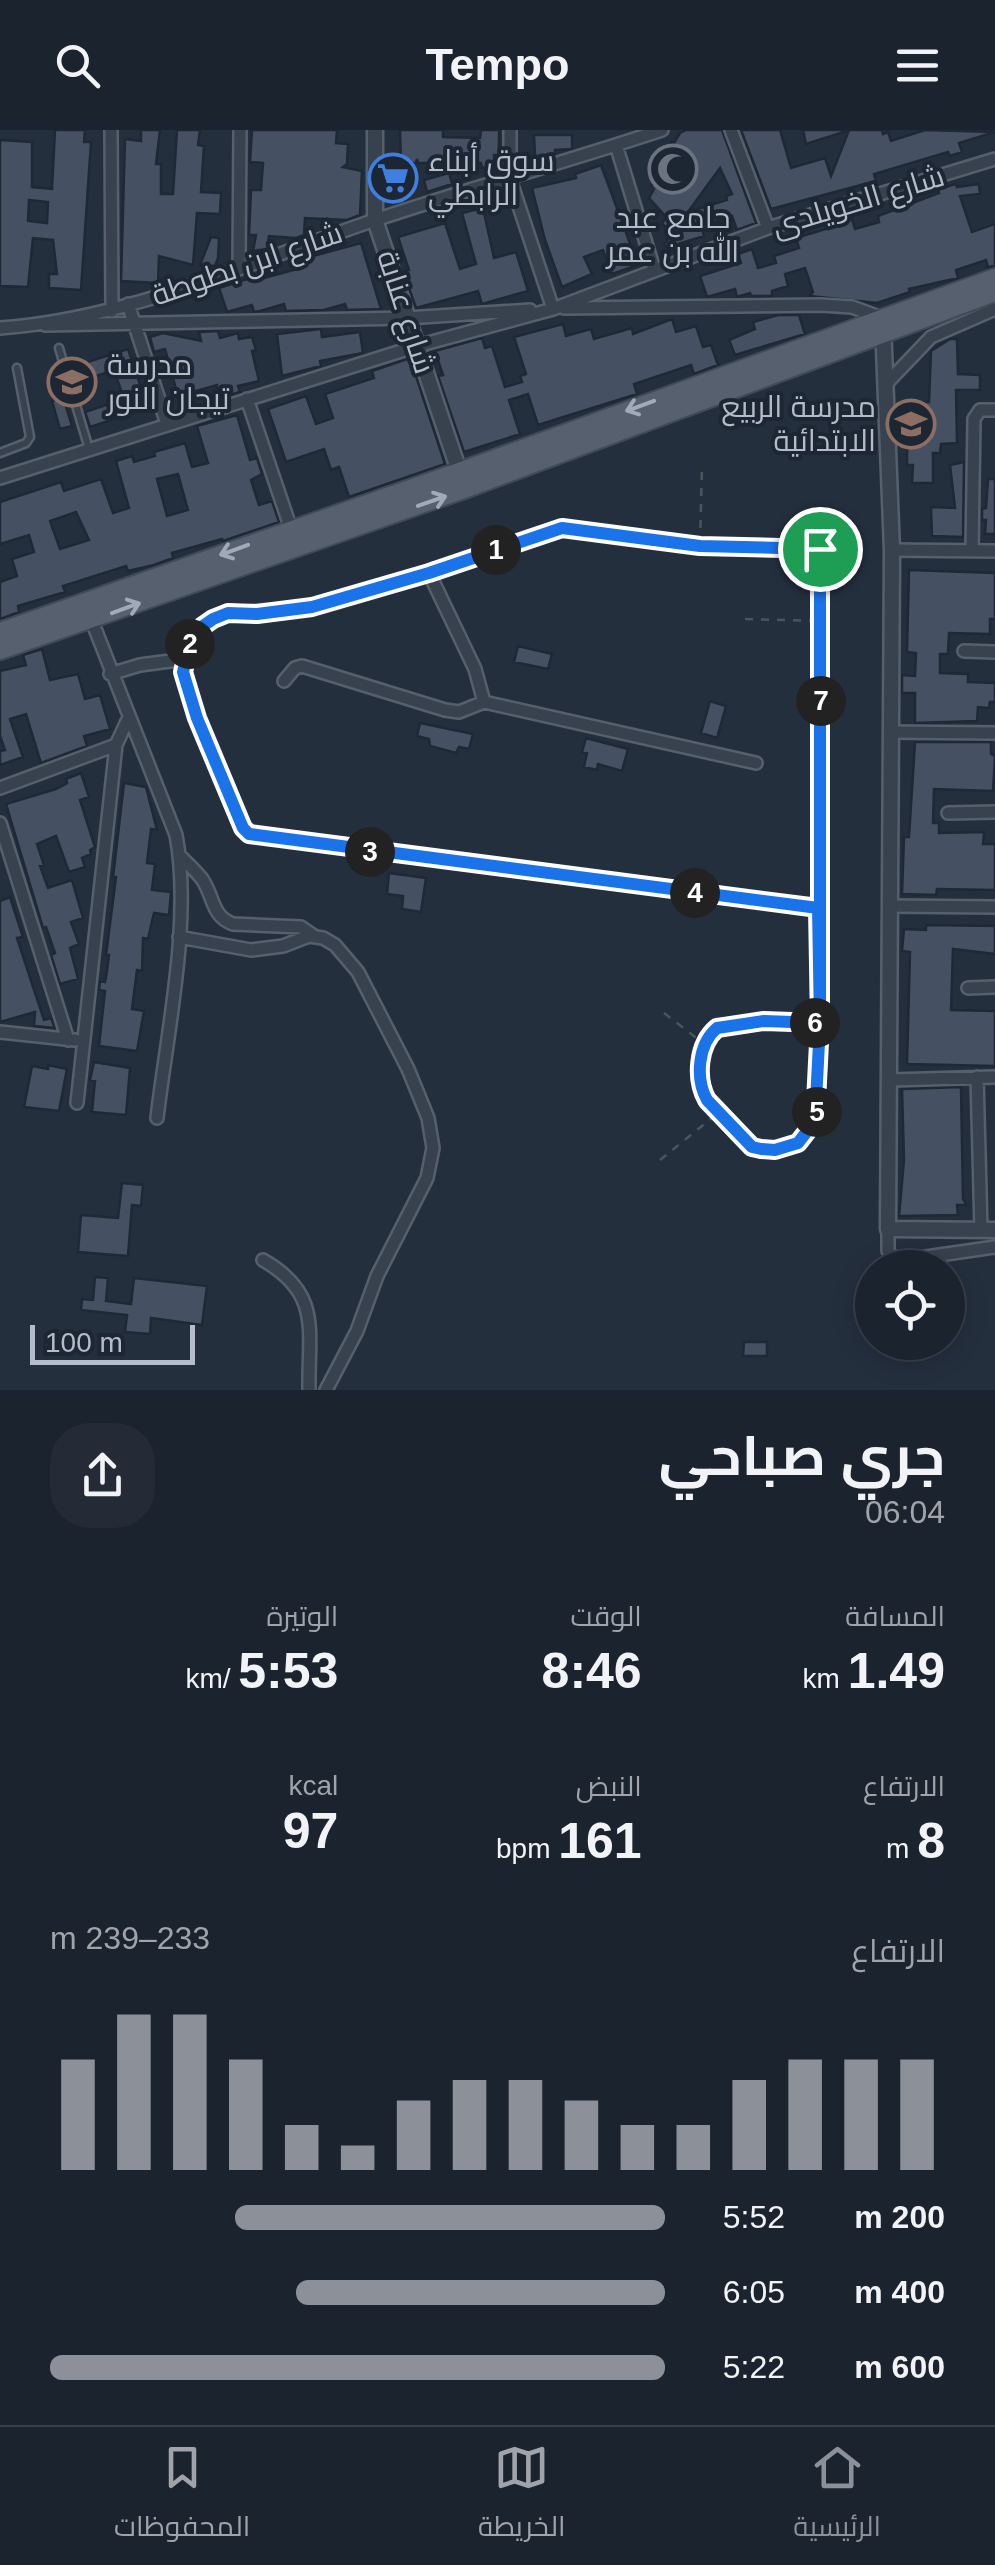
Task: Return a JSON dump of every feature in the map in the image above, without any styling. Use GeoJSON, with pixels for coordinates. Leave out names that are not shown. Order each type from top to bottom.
{"type":"FeatureCollection","features":[{"type":"Feature","properties":{"kind":"main road"},"geometry":{"type":"LineString","coordinates":[[0,632],[89,612],[462,481],[884,325],[995,278]]}},
{"type":"Feature","properties":{"kind":"main road"},"geometry":{"type":"LineString","coordinates":[[884,325],[995,292]]}},
{"type":"Feature","properties":{"kind":"main road"},"geometry":{"type":"LineString","coordinates":[[0,650],[291,529],[462,481]]}},
{"type":"Feature","properties":{"kind":"street"},"geometry":{"type":"LineString","coordinates":[[111,130],[114,325]]}},
{"type":"Feature","properties":{"kind":"street"},"geometry":{"type":"LineString","coordinates":[[239,268],[240,130]]}},
{"type":"Feature","properties":{"kind":"street","name":"شارع عنابة"},"geometry":{"type":"LineString","coordinates":[[375,130],[375,220],[462,481]]}},
{"type":"Feature","properties":{"kind":"street"},"geometry":{"type":"LineString","coordinates":[[510,130],[510,180],[553,308]]}},
{"type":"Feature","properties":{"kind":"street","name":"شارع ابن بطوطة"},"geometry":{"type":"LineString","coordinates":[[0,328],[45,325],[128,304],[375,220],[616,145],[635,134],[662,130]]}},
{"type":"Feature","properties":{"kind":"street"},"geometry":{"type":"LineString","coordinates":[[731,130],[768,228]]}},
{"type":"Feature","properties":{"kind":"street"},"geometry":{"type":"LineString","coordinates":[[616,145],[654,269]]}},
{"type":"Feature","properties":{"kind":"street","name":"شارع الخويلدى"},"geometry":{"type":"LineString","coordinates":[[553,308],[768,228],[995,159]]}},
{"type":"Feature","properties":{"kind":"street"},"geometry":{"type":"LineString","coordinates":[[128,304],[167,424]]}},
{"type":"Feature","properties":{"kind":"street"},"geometry":{"type":"LineString","coordinates":[[45,325],[407,318],[553,308],[821,305],[852,307],[884,325],[892,550],[888,1251],[893,1257],[906,1260],[995,1247]]}},
{"type":"Feature","properties":{"kind":"street"},"geometry":{"type":"LineString","coordinates":[[0,478],[417,346],[553,308]]}},
{"type":"Feature","properties":{"kind":"street"},"geometry":{"type":"LineString","coordinates":[[887,383],[931,337],[995,310]]}},
{"type":"Feature","properties":{"kind":"street"},"geometry":{"type":"LineString","coordinates":[[247,399],[291,529]]}},
{"type":"Feature","properties":{"kind":"street"},"geometry":{"type":"LineString","coordinates":[[972,551],[974,419],[980,410],[995,410]]}},
{"type":"Feature","properties":{"kind":"street"},"geometry":{"type":"LineString","coordinates":[[892,550],[995,551]]}},
{"type":"Feature","properties":{"kind":"street"},"geometry":{"type":"LineString","coordinates":[[110,674],[185,659],[203,626],[228,613],[257,614],[312,607],[429,573],[475,669],[484,702]]}},
{"type":"Feature","properties":{"kind":"street"},"geometry":{"type":"LineString","coordinates":[[89,612],[176,836],[179,855],[179,937],[157,1118]]}},
{"type":"Feature","properties":{"kind":"street"},"geometry":{"type":"LineString","coordinates":[[964,651],[995,652]]}},
{"type":"Feature","properties":{"kind":"street"},"geometry":{"type":"LineString","coordinates":[[284,681],[302,666],[444,710],[459,712],[484,702],[756,763]]}},
{"type":"Feature","properties":{"kind":"street"},"geometry":{"type":"LineString","coordinates":[[77,1103],[116,746],[128,718]]}},
{"type":"Feature","properties":{"kind":"street"},"geometry":{"type":"LineString","coordinates":[[890,732],[995,733]]}},
{"type":"Feature","properties":{"kind":"street"},"geometry":{"type":"LineString","coordinates":[[0,788],[116,746]]}},
{"type":"Feature","properties":{"kind":"street"},"geometry":{"type":"LineString","coordinates":[[948,813],[995,812]]}},
{"type":"Feature","properties":{"kind":"street"},"geometry":{"type":"LineString","coordinates":[[0,823],[68,1040]]}},
{"type":"Feature","properties":{"kind":"street"},"geometry":{"type":"LineString","coordinates":[[179,855],[203,880],[223,920],[233,924],[301,927],[335,945],[358,972],[408,1069],[428,1118],[433,1148],[426,1178],[377,1276],[358,1332],[326,1390]]}},
{"type":"Feature","properties":{"kind":"street"},"geometry":{"type":"LineString","coordinates":[[888,906],[995,907]]}},
{"type":"Feature","properties":{"kind":"street"},"geometry":{"type":"LineString","coordinates":[[179,937],[251,950],[283,946],[314,936]]}},
{"type":"Feature","properties":{"kind":"street"},"geometry":{"type":"LineString","coordinates":[[968,988],[995,987]]}},
{"type":"Feature","properties":{"kind":"street"},"geometry":{"type":"LineString","coordinates":[[0,1032],[84,1041]]}},
{"type":"Feature","properties":{"kind":"street"},"geometry":{"type":"LineString","coordinates":[[888,1229],[988,1230],[978,1077]]}},
{"type":"Feature","properties":{"kind":"street"},"geometry":{"type":"LineString","coordinates":[[891,1080],[995,1078]]}},
{"type":"Feature","properties":{"kind":"street"},"geometry":{"type":"LineString","coordinates":[[263,1260],[292,1280],[306,1302],[309,1390]]}},
{"type":"Feature","properties":{"kind":"lane"},"geometry":{"type":"LineString","coordinates":[[59,348],[90,449]]}},
{"type":"Feature","properties":{"kind":"lane"},"geometry":{"type":"LineString","coordinates":[[0,453],[26,444],[30,437],[17,368]]}},
{"type":"Feature","properties":{"kind":"path"},"geometry":{"type":"LineString","coordinates":[[700,546],[702,466]]}},
{"type":"Feature","properties":{"kind":"path"},"geometry":{"type":"LineString","coordinates":[[429,573],[562,528],[700,546],[820,549],[820,1023],[815,1121],[798,1143],[775,1150],[752,1147],[702,1090],[704,1044],[717,1028],[730,1024],[820,1023]]}},
{"type":"Feature","properties":{"kind":"path"},"geometry":{"type":"LineString","coordinates":[[745,619],[822,620]]}},
{"type":"Feature","properties":{"kind":"path"},"geometry":{"type":"LineString","coordinates":[[185,659],[183,672],[197,718],[243,828],[249,834],[818,908]]}},
{"type":"Feature","properties":{"kind":"path"},"geometry":{"type":"LineString","coordinates":[[664,1013],[704,1044]]}},
{"type":"Feature","properties":{"kind":"path"},"geometry":{"type":"LineString","coordinates":[[660,1160],[719,1112]]}},
{"type":"Feature","properties":{"kind":"building"},"geometry":{"type":"Polygon","coordinates":[[[55,130],[85,130],[84,142],[91,142],[81,290],[49,288],[49,274],[57,274],[53,240],[33,238],[28,287],[0,286],[0,140],[32,142],[32,187],[52,189],[55,130]],[[29,200],[28,221],[47,223],[48,202],[29,200]]]}},
{"type":"Feature","properties":{"kind":"building"},"geometry":{"type":"Polygon","coordinates":[[[141,130],[160,130],[156,164],[161,164],[161,194],[173,194],[177,130],[200,130],[198,145],[204,146],[201,192],[221,193],[220,214],[197,213],[193,265],[159,256],[158,283],[121,281],[125,139],[141,141],[141,130]]]}},
{"type":"Feature","properties":{"kind":"building"},"geometry":{"type":"Polygon","coordinates":[[[252,130],[337,130],[336,143],[348,144],[347,164],[343,167],[362,171],[360,215],[347,220],[305,218],[304,235],[269,236],[267,249],[253,251],[256,235],[249,235],[251,190],[261,190],[263,163],[250,162],[252,130]]]}},
{"type":"Feature","properties":{"kind":"building"},"geometry":{"type":"Polygon","coordinates":[[[400,130],[443,130],[443,137],[480,138],[481,130],[499,130],[499,155],[494,155],[494,168],[482,168],[481,163],[418,163],[417,159],[416,163],[401,164],[400,130]]]}},
{"type":"Feature","properties":{"kind":"building"},"geometry":{"type":"Polygon","coordinates":[[[722,130],[756,223],[737,230],[732,216],[701,226],[704,236],[678,244],[673,252],[664,245],[672,231],[662,224],[666,217],[649,198],[654,189],[651,186],[666,164],[661,161],[680,133],[722,130]],[[720,168],[688,212],[727,200],[726,196],[732,194],[720,168]]]}},
{"type":"Feature","properties":{"kind":"building"},"geometry":{"type":"Polygon","coordinates":[[[741,130],[780,130],[791,168],[825,158],[831,176],[849,130],[882,130],[883,134],[888,132],[891,141],[925,130],[995,132],[959,143],[962,152],[950,156],[948,152],[874,174],[876,181],[771,209],[741,130]]]}},
{"type":"Feature","properties":{"kind":"building"},"geometry":{"type":"Polygon","coordinates":[[[803,130],[846,130],[847,131],[806,144],[803,130]]]}},
{"type":"Feature","properties":{"kind":"building"},"geometry":{"type":"Polygon","coordinates":[[[534,135],[572,135],[572,149],[535,156],[534,135]]]}},
{"type":"Feature","properties":{"kind":"building"},"geometry":{"type":"Polygon","coordinates":[[[601,165],[638,265],[612,274],[603,250],[584,257],[592,274],[562,287],[532,188],[576,178],[575,174],[601,165]]]}},
{"type":"Feature","properties":{"kind":"building"},"geometry":{"type":"Polygon","coordinates":[[[449,173],[452,184],[427,192],[424,180],[449,173]]]}},
{"type":"Feature","properties":{"kind":"building"},"geometry":{"type":"Polygon","coordinates":[[[956,184],[979,184],[980,194],[960,196],[972,232],[995,224],[995,266],[988,267],[986,260],[956,270],[958,278],[909,289],[910,292],[877,303],[810,296],[813,292],[805,268],[785,274],[788,286],[772,291],[772,296],[750,293],[737,297],[735,289],[707,297],[700,276],[741,263],[738,254],[752,249],[758,268],[776,263],[774,256],[799,248],[796,238],[839,225],[837,217],[850,213],[855,229],[879,222],[878,216],[956,184]]]}},
{"type":"Feature","properties":{"kind":"building"},"geometry":{"type":"Polygon","coordinates":[[[483,208],[494,258],[516,252],[528,291],[482,304],[478,291],[416,308],[403,271],[409,270],[398,237],[445,223],[460,269],[476,264],[462,213],[483,208]]]}},
{"type":"Feature","properties":{"kind":"building"},"geometry":{"type":"Polygon","coordinates":[[[211,237],[219,238],[215,266],[200,265],[211,237]]]}},
{"type":"Feature","properties":{"kind":"building"},"geometry":{"type":"Polygon","coordinates":[[[361,243],[381,309],[347,310],[345,304],[324,310],[286,311],[284,304],[254,312],[252,305],[227,312],[219,288],[263,274],[264,278],[297,269],[295,261],[361,243]]]}},
{"type":"Feature","properties":{"kind":"building"},"geometry":{"type":"Polygon","coordinates":[[[778,315],[799,315],[805,334],[735,355],[729,340],[755,329],[753,322],[778,315]]]}},
{"type":"Feature","properties":{"kind":"building"},"geometry":{"type":"Polygon","coordinates":[[[672,319],[676,332],[696,326],[703,347],[711,345],[718,365],[694,374],[691,365],[634,384],[637,394],[538,425],[528,394],[509,400],[520,434],[464,452],[438,376],[443,375],[435,351],[482,338],[485,348],[492,346],[505,387],[522,382],[520,376],[526,374],[514,337],[563,324],[566,336],[591,329],[594,339],[632,328],[633,334],[672,319]]]}},
{"type":"Feature","properties":{"kind":"building"},"geometry":{"type":"Polygon","coordinates":[[[321,329],[322,337],[360,332],[363,353],[320,361],[321,366],[282,376],[277,334],[321,329]]]}},
{"type":"Feature","properties":{"kind":"building"},"geometry":{"type":"Polygon","coordinates":[[[218,331],[220,338],[238,333],[239,339],[252,337],[259,381],[238,386],[240,392],[226,396],[219,395],[217,385],[178,396],[165,349],[154,352],[150,337],[163,333],[201,341],[199,332],[218,331]]]}},
{"type":"Feature","properties":{"kind":"building"},"geometry":{"type":"Polygon","coordinates":[[[957,339],[958,374],[980,375],[980,390],[956,390],[957,443],[941,444],[940,453],[933,453],[933,483],[912,483],[913,465],[907,465],[907,402],[929,402],[931,351],[957,339]]]}},
{"type":"Feature","properties":{"kind":"building"},"geometry":{"type":"Polygon","coordinates":[[[128,349],[148,408],[90,427],[85,412],[124,399],[114,370],[76,383],[72,367],[128,349]]]}},
{"type":"Feature","properties":{"kind":"building"},"geometry":{"type":"Polygon","coordinates":[[[410,358],[445,464],[349,497],[339,467],[331,470],[324,449],[286,462],[268,409],[306,396],[316,424],[333,418],[325,394],[374,378],[372,371],[410,358]]]}},
{"type":"Feature","properties":{"kind":"building"},"geometry":{"type":"Polygon","coordinates":[[[63,397],[72,426],[60,429],[52,401],[63,397]]]}},
{"type":"Feature","properties":{"kind":"building"},"geometry":{"type":"Polygon","coordinates":[[[237,415],[250,460],[257,458],[262,474],[251,480],[259,505],[272,501],[279,522],[172,553],[173,558],[154,565],[128,571],[126,566],[63,586],[65,592],[18,606],[19,612],[0,619],[0,582],[17,576],[12,559],[34,552],[29,535],[0,544],[0,502],[61,482],[64,491],[101,479],[113,513],[129,508],[116,461],[132,456],[134,462],[185,443],[192,467],[208,463],[197,426],[237,415]],[[178,474],[157,479],[167,516],[188,510],[178,474]],[[76,512],[50,521],[60,549],[89,540],[76,512]]]}},
{"type":"Feature","properties":{"kind":"building"},"geometry":{"type":"Polygon","coordinates":[[[964,462],[963,537],[932,536],[931,507],[955,508],[950,465],[964,462]]]}},
{"type":"Feature","properties":{"kind":"building"},"geometry":{"type":"Polygon","coordinates":[[[988,479],[995,479],[995,534],[985,534],[986,520],[982,520],[988,479]]]}},
{"type":"Feature","properties":{"kind":"building"},"geometry":{"type":"Polygon","coordinates":[[[909,570],[995,573],[995,619],[990,619],[990,634],[949,633],[948,654],[940,654],[940,673],[968,674],[968,682],[995,683],[995,702],[990,702],[989,708],[978,707],[977,721],[915,723],[915,693],[902,693],[902,675],[915,676],[916,653],[907,652],[909,570]]]}},
{"type":"Feature","properties":{"kind":"building"},"geometry":{"type":"Polygon","coordinates":[[[518,646],[552,654],[548,669],[514,662],[518,646]]]}},
{"type":"Feature","properties":{"kind":"building"},"geometry":{"type":"Polygon","coordinates":[[[42,649],[50,680],[78,674],[85,699],[100,695],[110,729],[84,736],[87,746],[41,763],[26,714],[10,719],[23,757],[0,765],[0,751],[5,750],[0,736],[0,671],[26,665],[23,655],[42,649]]]}},
{"type":"Feature","properties":{"kind":"building"},"geometry":{"type":"Polygon","coordinates":[[[710,701],[726,706],[717,738],[701,733],[710,701]]]}},
{"type":"Feature","properties":{"kind":"building"},"geometry":{"type":"Polygon","coordinates":[[[420,723],[473,734],[469,749],[459,747],[456,753],[430,746],[429,739],[417,736],[420,723]]]}},
{"type":"Feature","properties":{"kind":"building"},"geometry":{"type":"Polygon","coordinates":[[[586,738],[628,749],[622,771],[598,764],[597,770],[584,767],[587,753],[582,752],[586,738]]]}},
{"type":"Feature","properties":{"kind":"building"},"geometry":{"type":"Polygon","coordinates":[[[915,742],[991,742],[991,754],[995,756],[993,791],[934,789],[933,823],[939,823],[939,833],[984,832],[983,844],[995,844],[995,890],[937,889],[936,895],[902,894],[915,742]]]}},
{"type":"Feature","properties":{"kind":"building"},"geometry":{"type":"Polygon","coordinates":[[[81,773],[89,797],[80,800],[95,847],[82,858],[85,867],[69,872],[56,836],[37,844],[48,888],[72,880],[83,918],[71,922],[79,944],[70,948],[78,979],[60,984],[51,955],[55,953],[46,927],[43,928],[6,804],[56,789],[67,783],[66,779],[81,773]]]}},
{"type":"Feature","properties":{"kind":"building"},"geometry":{"type":"Polygon","coordinates":[[[124,783],[146,787],[157,830],[151,829],[147,863],[155,864],[152,890],[171,892],[169,915],[154,913],[148,939],[143,938],[142,971],[137,970],[132,1009],[144,1011],[137,1051],[99,1046],[105,991],[99,990],[100,981],[105,982],[109,955],[124,783]]]}},
{"type":"Feature","properties":{"kind":"building"},"geometry":{"type":"Polygon","coordinates":[[[389,873],[426,878],[421,912],[402,909],[403,896],[387,894],[389,873]]]}},
{"type":"Feature","properties":{"kind":"building"},"geometry":{"type":"Polygon","coordinates":[[[10,897],[23,937],[17,938],[44,1020],[51,1018],[55,1028],[34,1026],[35,1012],[0,1022],[0,901],[10,897]]]}},
{"type":"Feature","properties":{"kind":"building"},"geometry":{"type":"Polygon","coordinates":[[[926,925],[995,926],[995,954],[953,949],[951,1010],[995,1011],[995,1066],[907,1064],[910,952],[902,951],[904,929],[926,930],[926,925]]]}},
{"type":"Feature","properties":{"kind":"building"},"geometry":{"type":"Polygon","coordinates":[[[94,1062],[130,1068],[126,1115],[92,1112],[95,1081],[90,1080],[94,1062]]]}},
{"type":"Feature","properties":{"kind":"building"},"geometry":{"type":"Polygon","coordinates":[[[48,1065],[67,1069],[59,1111],[24,1107],[32,1066],[48,1069],[48,1065]]]}},
{"type":"Feature","properties":{"kind":"building"},"geometry":{"type":"Polygon","coordinates":[[[961,1087],[963,1199],[967,1205],[957,1205],[958,1215],[899,1216],[904,1160],[902,1089],[961,1087]]]}},
{"type":"Feature","properties":{"kind":"building"},"geometry":{"type":"Polygon","coordinates":[[[122,1183],[143,1185],[141,1206],[132,1205],[128,1256],[78,1252],[81,1215],[118,1218],[122,1183]]]}},
{"type":"Feature","properties":{"kind":"building"},"geometry":{"type":"Polygon","coordinates":[[[95,1277],[108,1278],[106,1301],[131,1304],[134,1278],[207,1286],[202,1325],[151,1318],[150,1334],[125,1332],[127,1315],[81,1310],[82,1299],[93,1300],[95,1277]]]}},
{"type":"Feature","properties":{"kind":"building"},"geometry":{"type":"Polygon","coordinates":[[[744,1342],[767,1342],[767,1356],[743,1356],[744,1342]]]}},
{"type":"Feature","properties":{"kind":"place","name":"جامع عبد الله بن عمر"},"geometry":{"type":"Point","coordinates":[673,169]}},
{"type":"Feature","properties":{"kind":"place","name":"سوق أبناء الرابطي"},"geometry":{"type":"Point","coordinates":[393,178]}},
{"type":"Feature","properties":{"kind":"place","name":"مدرسة تيجان النور"},"geometry":{"type":"Point","coordinates":[72,382]}},
{"type":"Feature","properties":{"kind":"place","name":"مدرسة الربيع الابتدائية"},"geometry":{"type":"Point","coordinates":[911,424]}},
{"type":"Feature","properties":{"kind":"route"},"geometry":{"type":"LineString","coordinates":[[820,549],[700,546],[562,528],[312,607],[257,614],[228,613],[203,626],[189,646],[183,672],[197,718],[243,828],[249,834],[818,908],[820,1023],[815,1121],[798,1143],[775,1150],[752,1147],[707,1100],[700,1071],[704,1044],[717,1028],[764,1021],[820,1023],[820,549]]}}]}
